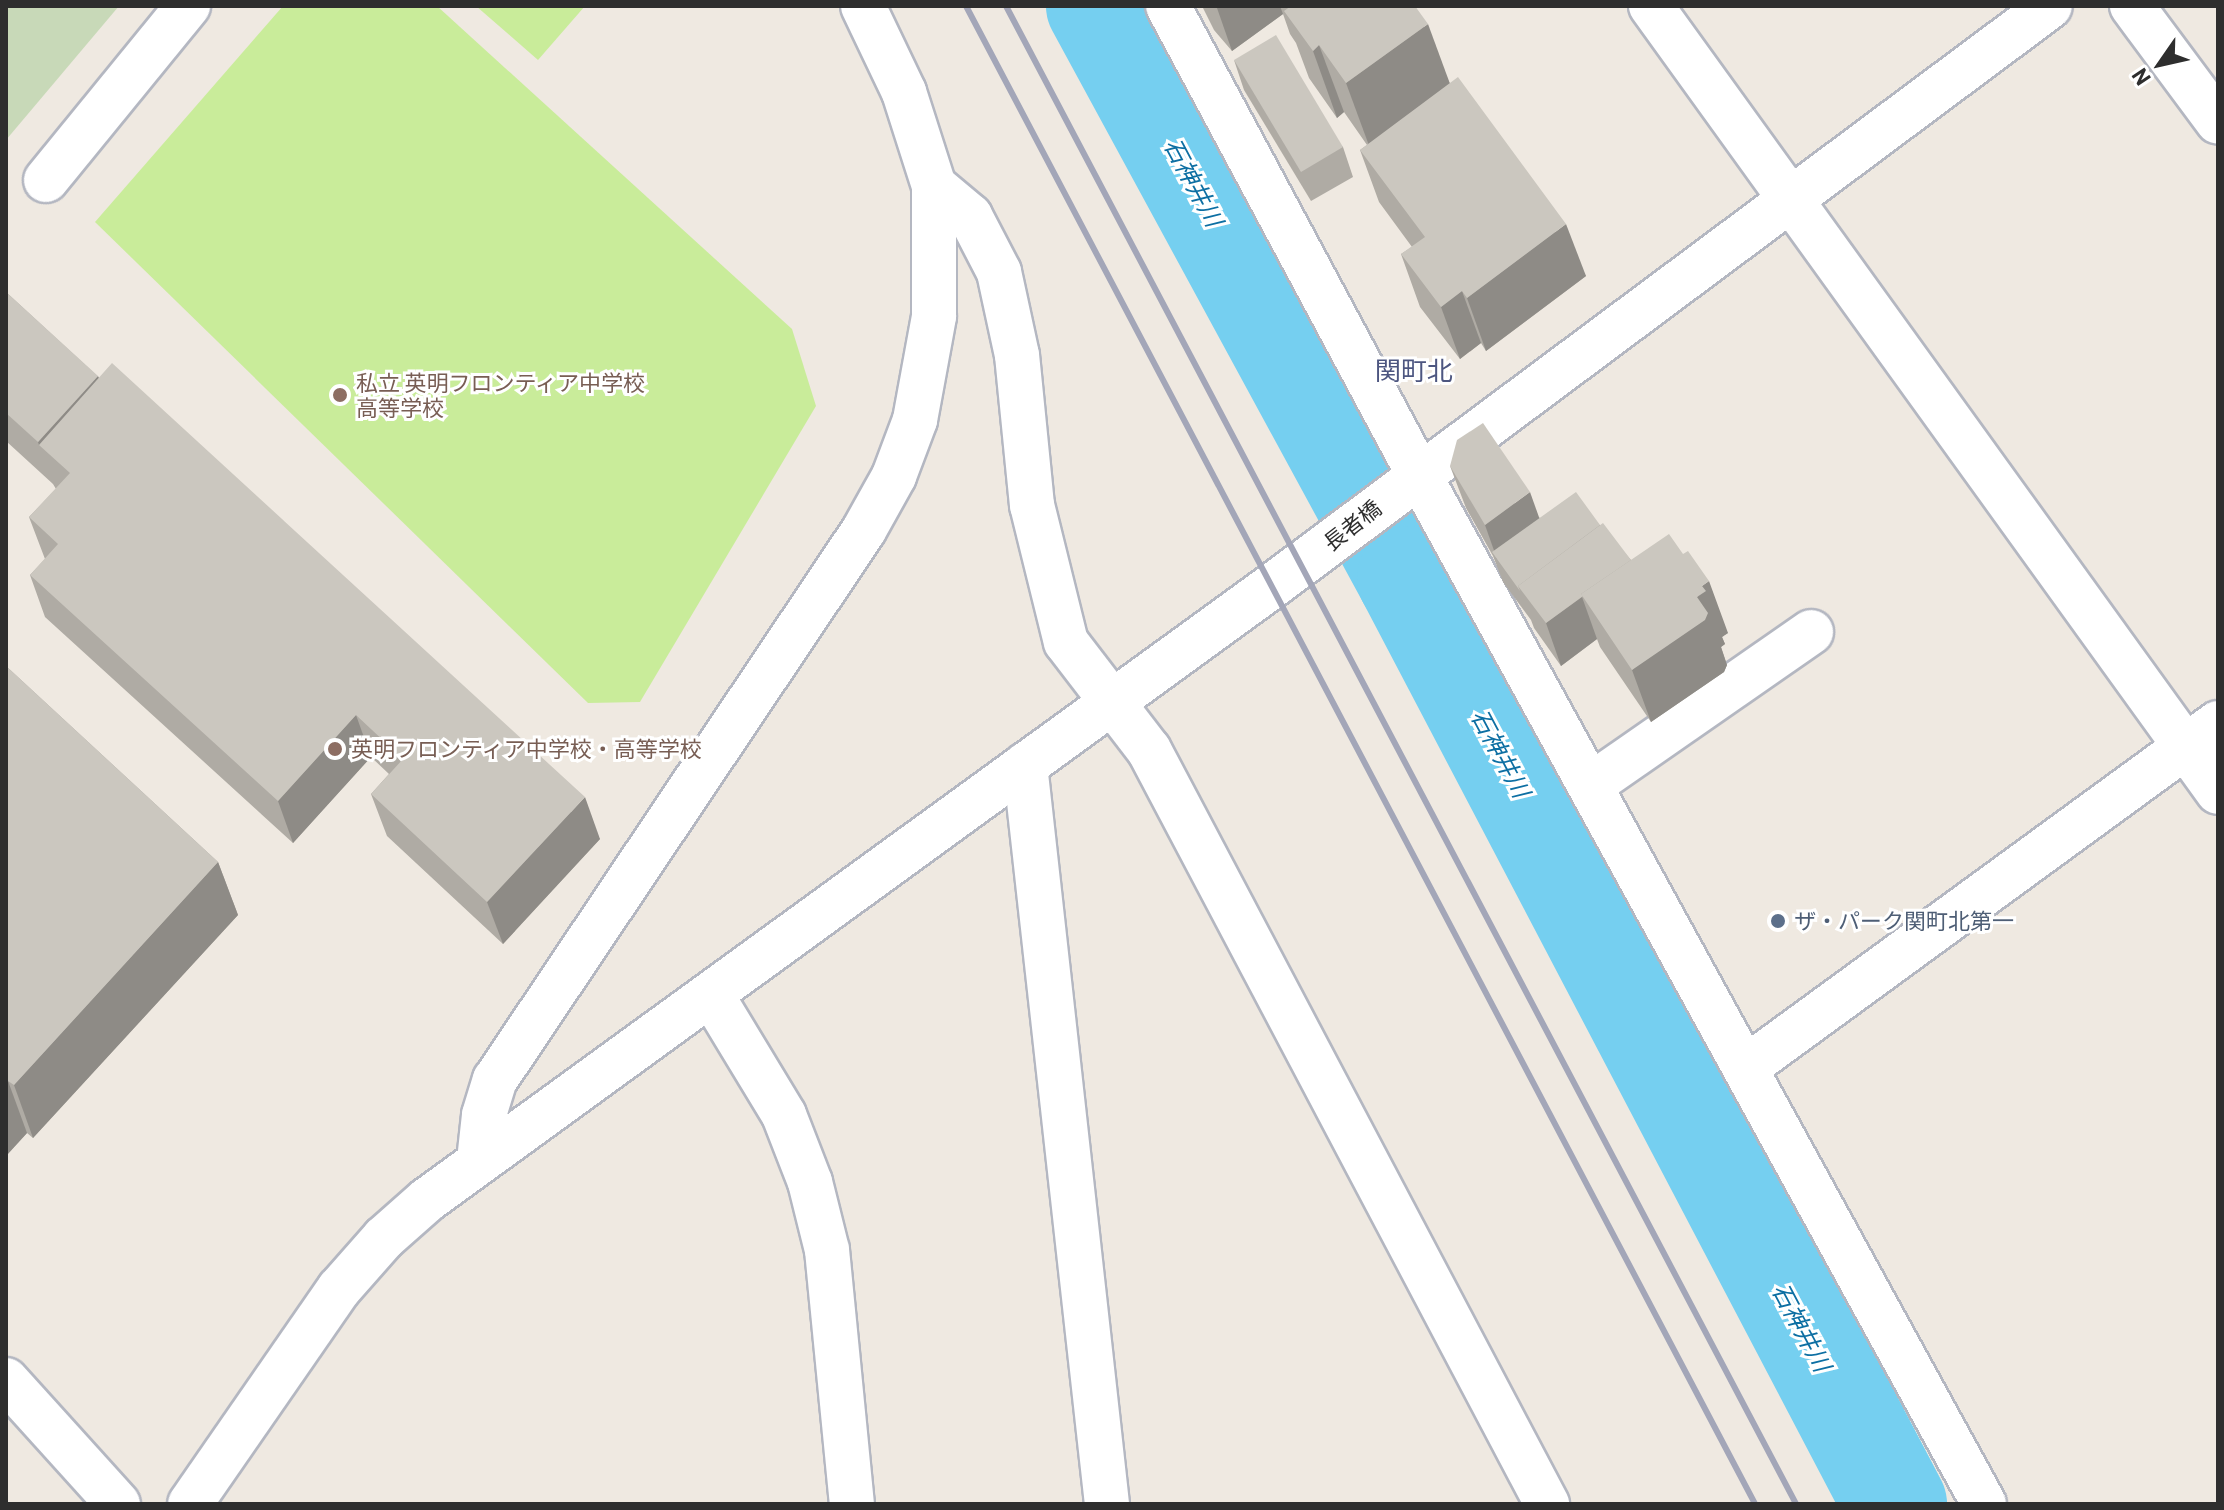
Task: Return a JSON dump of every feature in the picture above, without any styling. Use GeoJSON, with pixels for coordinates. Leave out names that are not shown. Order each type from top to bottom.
{"type":"FeatureCollection","features":[{"type":"Feature","properties":{"kind":"street"},"geometry":{"type":"LineString","coordinates":[[46,180],[188,6]]}},
{"type":"Feature","properties":{"kind":"street"},"geometry":{"type":"LineString","coordinates":[[479,1161],[484,1115],[495,1080],[864,530],[894,476],[928,371],[934,316],[934,186],[904,92],[863,6]]}},
{"type":"Feature","properties":{"kind":"street"},"geometry":{"type":"LineString","coordinates":[[1168,6],[1410,480],[1591,785],[1748,1066],[1984,1504]]}},
{"type":"Feature","properties":{"kind":"street"},"geometry":{"type":"LineString","coordinates":[[1651,6],[1791,197],[2202,735],[2218,792]]}},
{"type":"Feature","properties":{"kind":"street","name":"長者橋"},"geometry":{"type":"LineString","coordinates":[[190,1504],[339,1289],[384,1238],[479,1161],[712,996],[1302,564],[1410,480],[2050,6]]}},
{"type":"Feature","properties":{"kind":"street"},"geometry":{"type":"LineString","coordinates":[[2132,6],[2218,122]]}},
{"type":"Feature","properties":{"kind":"street"},"geometry":{"type":"LineString","coordinates":[[934,186],[970,216],[999,272],[1017,355],[1032,505],[1051,598],[1066,642],[1114,699],[1149,750],[1547,1504]]}},
{"type":"Feature","properties":{"kind":"street"},"geometry":{"type":"LineString","coordinates":[[1591,785],[1811,632]]}},
{"type":"Feature","properties":{"kind":"street"},"geometry":{"type":"LineString","coordinates":[[1748,1066],[2202,735]]}},
{"type":"Feature","properties":{"kind":"street"},"geometry":{"type":"LineString","coordinates":[[1025,765],[1107,1504]]}},
{"type":"Feature","properties":{"kind":"street"},"geometry":{"type":"LineString","coordinates":[[712,996],[784,1115],[810,1182],[827,1250],[852,1504]]}},
{"type":"Feature","properties":{"kind":"street"},"geometry":{"type":"LineString","coordinates":[[6,1380],[118,1504]]}},
{"type":"Feature","properties":{"kind":"green space"},"geometry":{"type":"Polygon","coordinates":[[[6,6],[119,6],[6,140],[6,6]]]}},
{"type":"Feature","properties":{"kind":"green space"},"geometry":{"type":"Polygon","coordinates":[[[283,6],[437,6],[792,329],[816,406],[640,702],[588,703],[95,222],[283,6]]]}},
{"type":"Feature","properties":{"kind":"green space"},"geometry":{"type":"Polygon","coordinates":[[[476,6],[585,6],[538,60],[476,6]]]}},
{"type":"Feature","properties":{"kind":"building"},"geometry":{"type":"Polygon","coordinates":[[[1291,6],[1415,6],[1428,24],[1346,83],[1319,45],[1313,51],[1284,11],[1291,6]]]}},
{"type":"Feature","properties":{"kind":"building"},"geometry":{"type":"Polygon","coordinates":[[[1276,35],[1343,147],[1301,172],[1234,60],[1276,35]]]}},
{"type":"Feature","properties":{"kind":"building"},"geometry":{"type":"Polygon","coordinates":[[[1458,77],[1566,224],[1467,298],[1462,291],[1441,307],[1401,254],[1425,237],[1360,150],[1458,77]]]}},
{"type":"Feature","properties":{"kind":"building"},"geometry":{"type":"Polygon","coordinates":[[[6,292],[98,376],[38,442],[6,413],[6,292]]]}},
{"type":"Feature","properties":{"kind":"building"},"geometry":{"type":"Polygon","coordinates":[[[112,363],[585,797],[487,902],[371,794],[403,759],[356,715],[278,801],[30,575],[58,544],[29,517],[70,473],[39,445],[112,363]]]}},
{"type":"Feature","properties":{"kind":"building"},"geometry":{"type":"Polygon","coordinates":[[[1483,423],[1530,492],[1485,525],[1450,466],[1457,440],[1483,423]]]}},
{"type":"Feature","properties":{"kind":"building"},"geometry":{"type":"Polygon","coordinates":[[[1576,492],[1600,525],[1518,586],[1520,591],[1492,552],[1576,492]]]}},
{"type":"Feature","properties":{"kind":"building"},"geometry":{"type":"Polygon","coordinates":[[[1603,523],[1631,560],[1581,594],[1583,596],[1546,623],[1518,586],[1603,523]]]}},
{"type":"Feature","properties":{"kind":"building"},"geometry":{"type":"Polygon","coordinates":[[[1669,534],[1683,554],[1688,551],[1709,581],[1702,586],[1706,591],[1697,597],[1708,613],[1705,620],[1632,670],[1581,594],[1669,534]]]}},
{"type":"Feature","properties":{"kind":"building"},"geometry":{"type":"Polygon","coordinates":[[[6,666],[218,862],[14,1085],[8,1081],[6,1083],[6,666]]]}},
{"type":"Feature","properties":{"kind":"waterway","name":"石神井川"},"geometry":{"type":"LineString","coordinates":[[1098,6],[1409,578],[1895,1504]]}},
{"type":"Feature","properties":{"kind":"railway"},"geometry":{"type":"LineString","coordinates":[[966,6],[1755,1504]]}},
{"type":"Feature","properties":{"kind":"railway"},"geometry":{"type":"LineString","coordinates":[[1006,6],[1796,1504]]}},
{"type":"Feature","properties":{"kind":"place","name":"私立 英明フロンティア中学校 高等学校"},"geometry":{"type":"Point","coordinates":[340,395]}},
{"type":"Feature","properties":{"kind":"place","name":"英明フロンティア中学校・高等学校"},"geometry":{"type":"Point","coordinates":[335,749]}},
{"type":"Feature","properties":{"kind":"place","name":"ザ・パーク関町北第一"},"geometry":{"type":"Point","coordinates":[1778,921]}},
{"type":"Feature","properties":{"kind":"district","name":"関町北"},"geometry":{"type":"Point","coordinates":[1414,370]}}]}
